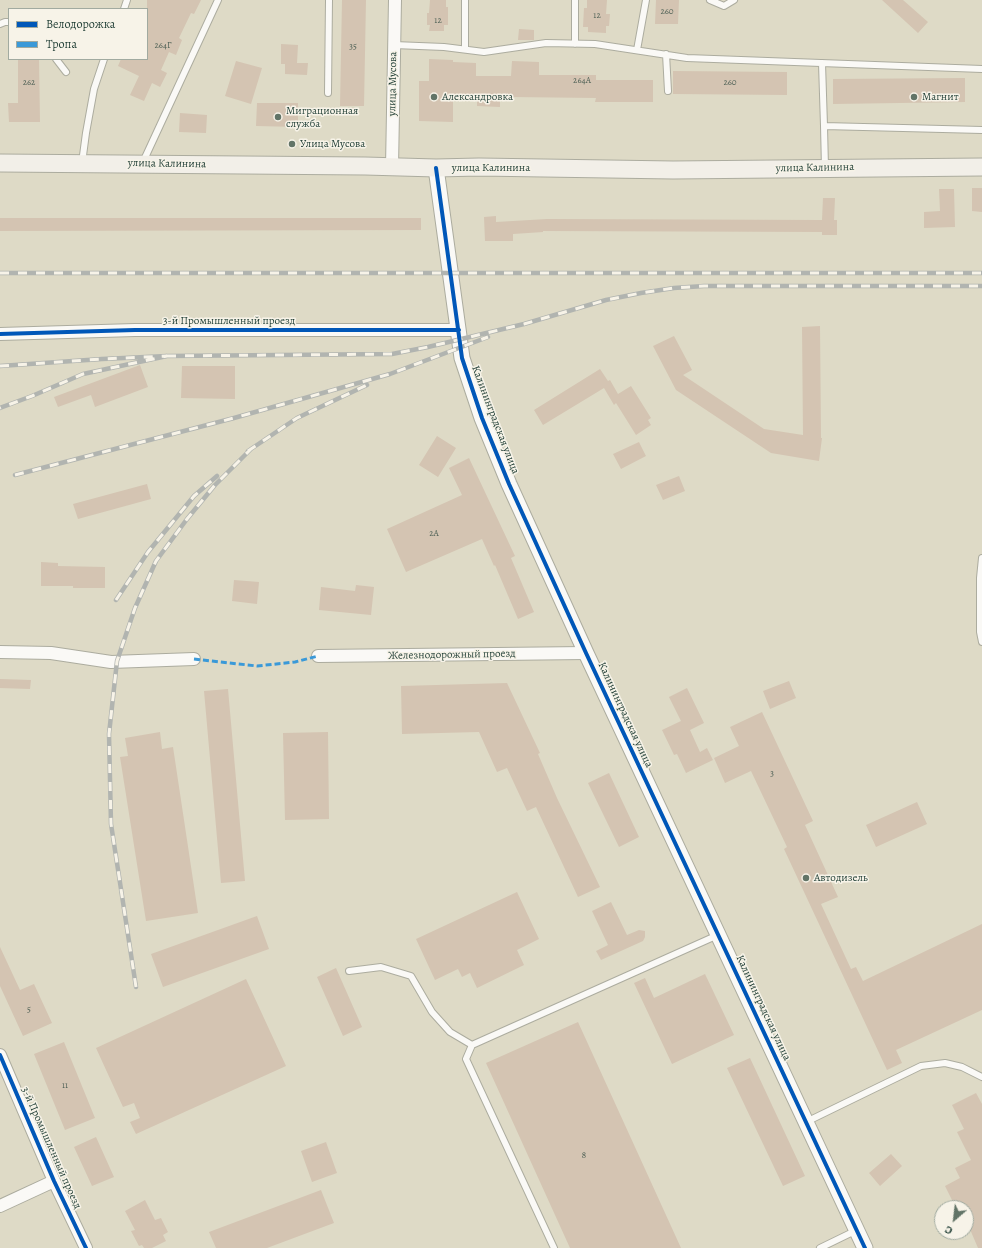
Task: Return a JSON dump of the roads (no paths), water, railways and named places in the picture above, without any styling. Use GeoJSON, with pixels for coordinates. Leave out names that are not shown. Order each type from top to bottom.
{"type":"FeatureCollection","features":[{"type":"Feature","properties":{"kind":"main road","name":"улица Калинина"},"geometry":{"type":"LineString","coordinates":[[0,162],[681,170],[982,166]]}},
{"type":"Feature","properties":{"kind":"street","name":"улица Мусова"},"geometry":{"type":"LineString","coordinates":[[392,167],[395,0]]}},
{"type":"Feature","properties":{"kind":"street","name":"Калининградская улица"},"geometry":{"type":"LineString","coordinates":[[436,168],[462,358],[482,418],[509,484],[586,653],[866,1248]]}},
{"type":"Feature","properties":{"kind":"street","name":"3-й Промышленный проезд"},"geometry":{"type":"LineString","coordinates":[[0,334],[143,330],[459,330]]}},
{"type":"Feature","properties":{"kind":"street"},"geometry":{"type":"LineString","coordinates":[[0,652],[51,653],[111,662],[194,659]]}},
{"type":"Feature","properties":{"kind":"street","name":"Железнодорожный проезд"},"geometry":{"type":"LineString","coordinates":[[318,656],[586,653]]}},
{"type":"Feature","properties":{"kind":"street","name":"3-й Промышленный проезд"},"geometry":{"type":"LineString","coordinates":[[0,1056],[54,1181],[86,1248]]}},
{"type":"Feature","properties":{"kind":"street"},"geometry":{"type":"LineString","coordinates":[[0,1206],[54,1181]]}},
{"type":"Feature","properties":{"kind":"lane"},"geometry":{"type":"LineString","coordinates":[[142,164],[218,0]]}},
{"type":"Feature","properties":{"kind":"lane"},"geometry":{"type":"LineString","coordinates":[[328,93],[329,0]]}},
{"type":"Feature","properties":{"kind":"lane"},"geometry":{"type":"LineString","coordinates":[[464,49],[465,0]]}},
{"type":"Feature","properties":{"kind":"lane"},"geometry":{"type":"LineString","coordinates":[[575,0],[575,44]]}},
{"type":"Feature","properties":{"kind":"lane"},"geometry":{"type":"LineString","coordinates":[[637,50],[646,0]]}},
{"type":"Feature","properties":{"kind":"lane"},"geometry":{"type":"LineString","coordinates":[[710,0],[724,6],[734,0]]}},
{"type":"Feature","properties":{"kind":"lane"},"geometry":{"type":"LineString","coordinates":[[394,45],[444,47],[484,52],[546,43],[595,44],[687,58],[982,69]]}},
{"type":"Feature","properties":{"kind":"lane"},"geometry":{"type":"LineString","coordinates":[[666,54],[668,91]]}},
{"type":"Feature","properties":{"kind":"lane"},"geometry":{"type":"LineString","coordinates":[[57,60],[66,72]]}},
{"type":"Feature","properties":{"kind":"lane"},"geometry":{"type":"LineString","coordinates":[[82,163],[94,89],[104,60]]}},
{"type":"Feature","properties":{"kind":"lane"},"geometry":{"type":"LineString","coordinates":[[822,63],[825,168]]}},
{"type":"Feature","properties":{"kind":"lane"},"geometry":{"type":"LineString","coordinates":[[824,126],[982,130]]}},
{"type":"Feature","properties":{"kind":"lane"},"geometry":{"type":"LineString","coordinates":[[982,558],[980,578],[980,632],[982,642]]}},
{"type":"Feature","properties":{"kind":"lane"},"geometry":{"type":"LineString","coordinates":[[554,1248],[466,1059],[472,1045],[718,935]]}},
{"type":"Feature","properties":{"kind":"lane"},"geometry":{"type":"LineString","coordinates":[[349,971],[381,966],[411,976],[432,1012],[450,1032],[472,1045]]}},
{"type":"Feature","properties":{"kind":"lane"},"geometry":{"type":"LineString","coordinates":[[806,1122],[921,1066],[945,1063],[962,1067],[982,1077]]}},
{"type":"Feature","properties":{"kind":"lane"},"geometry":{"type":"LineString","coordinates":[[820,1248],[857,1230]]}},
{"type":"Feature","properties":{"kind":"railway"},"geometry":{"type":"LineString","coordinates":[[0,273],[982,273]]}},
{"type":"Feature","properties":{"kind":"railway"},"geometry":{"type":"LineString","coordinates":[[167,356],[392,354],[524,324],[606,300],[674,288],[704,286],[982,286]]}},
{"type":"Feature","properties":{"kind":"railway"},"geometry":{"type":"LineString","coordinates":[[15,475],[234,418],[390,374],[488,337]]}},
{"type":"Feature","properties":{"kind":"railway"},"geometry":{"type":"LineString","coordinates":[[0,366],[167,356],[83,374],[0,408]]}},
{"type":"Feature","properties":{"kind":"railway"},"geometry":{"type":"LineString","coordinates":[[248,451],[297,418],[367,385]]}},
{"type":"Feature","properties":{"kind":"railway"},"geometry":{"type":"LineString","coordinates":[[136,987],[111,824],[109,734],[117,661],[135,608],[156,561],[187,519],[215,485],[251,449]]}},
{"type":"Feature","properties":{"kind":"railway"},"geometry":{"type":"LineString","coordinates":[[116,600],[148,552],[194,496],[217,476]]}},
{"type":"Feature","properties":{"kind":"place","name":"Александровка"},"geometry":{"type":"Point","coordinates":[434,97]}},
{"type":"Feature","properties":{"kind":"place","name":"Магнит"},"geometry":{"type":"Point","coordinates":[914,97]}},
{"type":"Feature","properties":{"kind":"place","name":"Миграционная служба"},"geometry":{"type":"Point","coordinates":[278,117]}},
{"type":"Feature","properties":{"kind":"place","name":"Улица Мусова"},"geometry":{"type":"Point","coordinates":[292,144]}},
{"type":"Feature","properties":{"kind":"place","name":"Автодизель"},"geometry":{"type":"Point","coordinates":[806,878]}}]}
